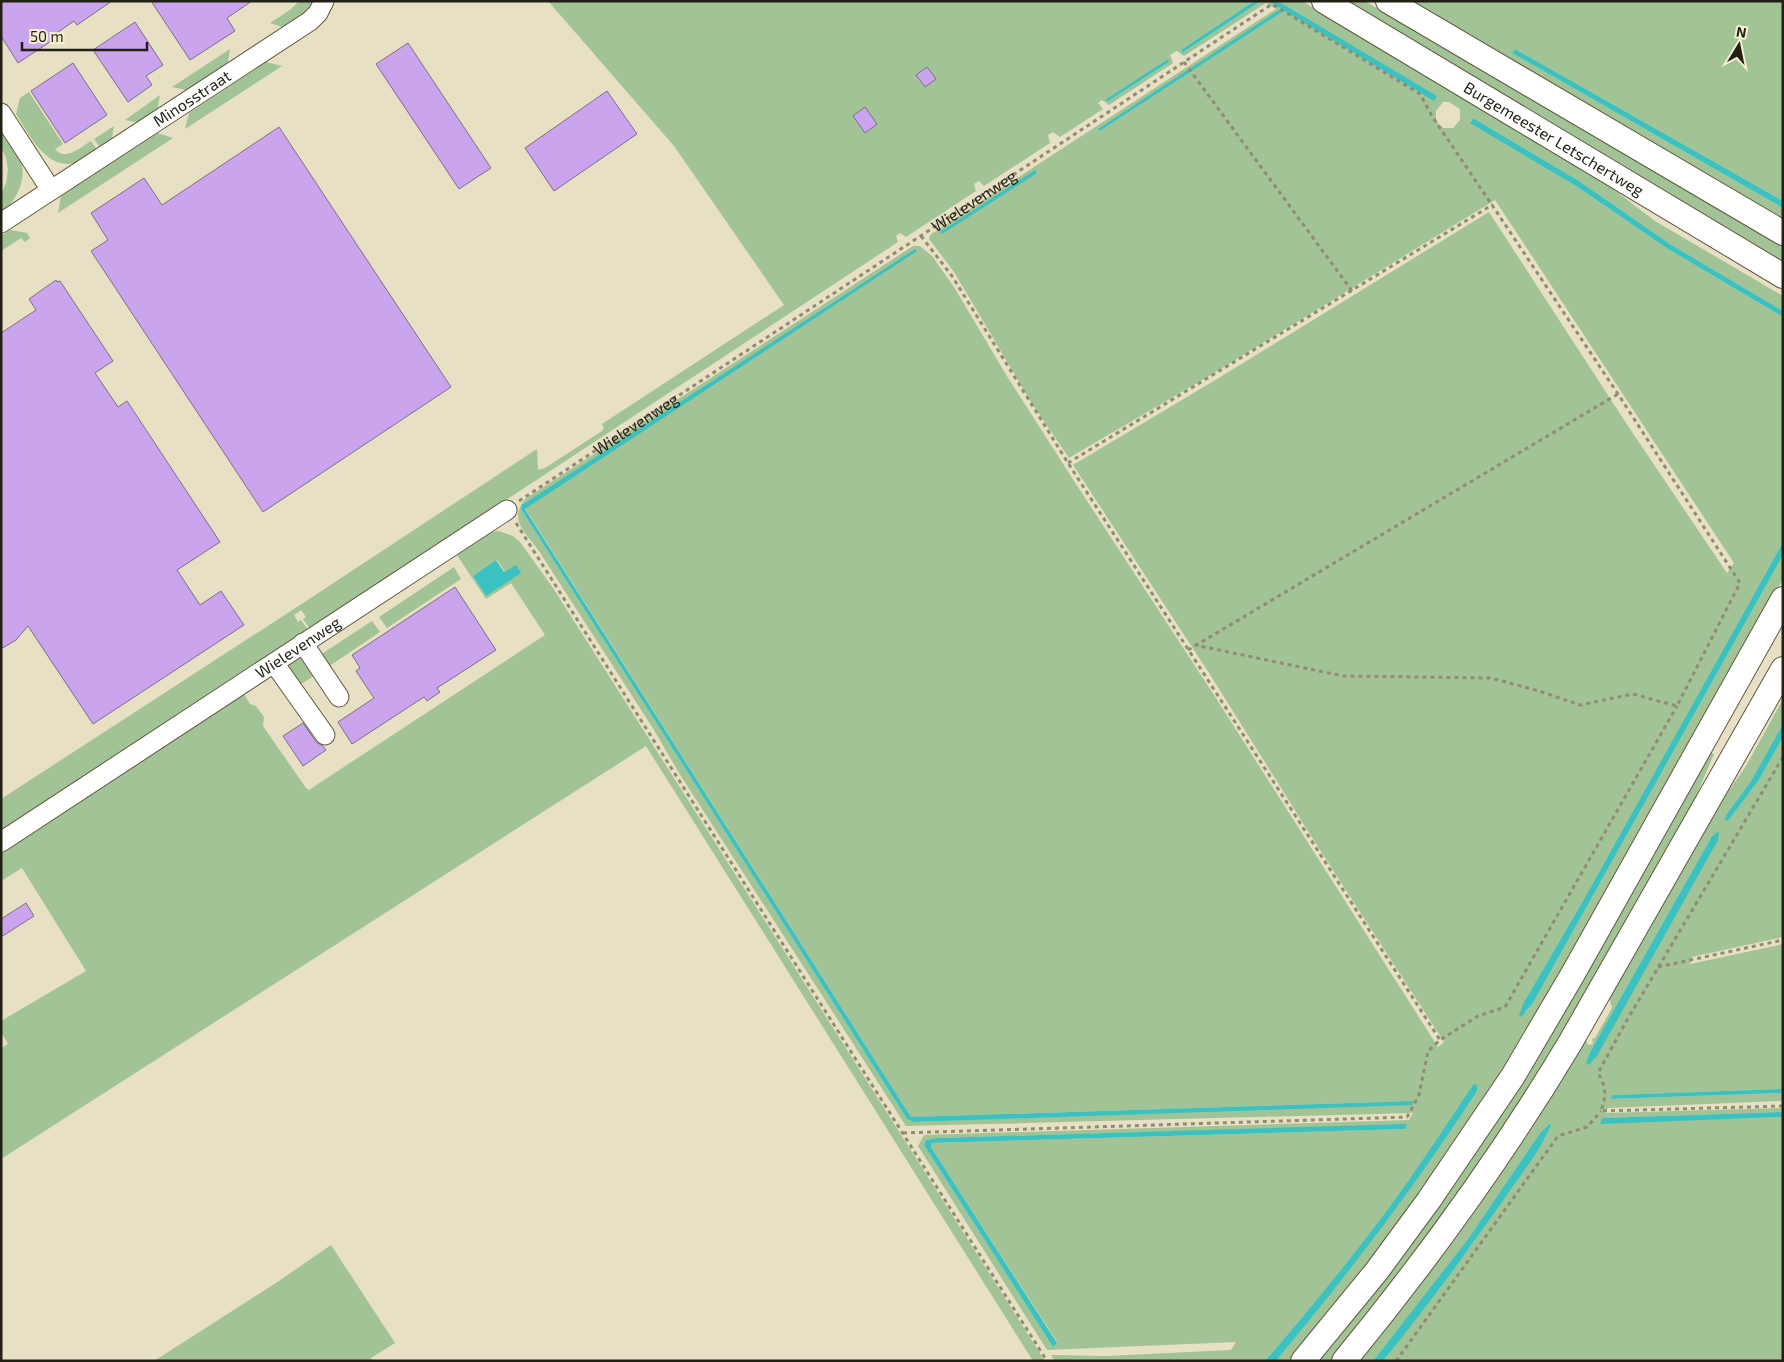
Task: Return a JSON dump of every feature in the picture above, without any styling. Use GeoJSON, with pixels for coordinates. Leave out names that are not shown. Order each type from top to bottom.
{"type":"FeatureCollection","features":[{"type":"Feature","properties":{"kind":"main road","name":"Burgemeester Letschertweg"},"geometry":{"type":"LineString","coordinates":[[1324,1],[1783,276]]}},
{"type":"Feature","properties":{"kind":"main road"},"geometry":{"type":"LineString","coordinates":[[1388,1],[1783,233]]}},
{"type":"Feature","properties":{"kind":"main road"},"geometry":{"type":"LineString","coordinates":[[1304,1361],[1376,1272],[1429,1200],[1513,1076],[1574,972],[1783,600]]}},
{"type":"Feature","properties":{"kind":"main road"},"geometry":{"type":"LineString","coordinates":[[1344,1361],[1437,1244],[1539,1095],[1783,669]]}},
{"type":"Feature","properties":{"kind":"street","name":"Minosstraat"},"geometry":{"type":"LineString","coordinates":[[1,223],[310,21],[318,14],[324,1]]}},
{"type":"Feature","properties":{"kind":"street"},"geometry":{"type":"LineString","coordinates":[[1,113],[51,190]]}},
{"type":"Feature","properties":{"kind":"street","name":"Wielevenweg"},"geometry":{"type":"LineString","coordinates":[[1,842],[507,510]]}},
{"type":"Feature","properties":{"kind":"street"},"geometry":{"type":"LineString","coordinates":[[303,644],[339,697]]}},
{"type":"Feature","properties":{"kind":"street"},"geometry":{"type":"LineString","coordinates":[[274,663],[325,735]]}},
{"type":"Feature","properties":{"kind":"path","name":"Wielevenweg"},"geometry":{"type":"LineString","coordinates":[[507,510],[1272,4],[1420,94],[1432,116],[1492,205]]}},
{"type":"Feature","properties":{"kind":"path"},"geometry":{"type":"LineString","coordinates":[[1184,62],[1352,291]]}},
{"type":"Feature","properties":{"kind":"path"},"geometry":{"type":"LineString","coordinates":[[902,1133],[1407,1117],[1419,1095],[1428,1051],[1440,1040],[1478,1016],[1505,1007],[1677,706],[1740,583],[1618,394],[1492,205],[1068,463]]}},
{"type":"Feature","properties":{"kind":"path"},"geometry":{"type":"LineString","coordinates":[[921,236],[952,276],[1068,463],[1440,1040]]}},
{"type":"Feature","properties":{"kind":"path"},"geometry":{"type":"LineString","coordinates":[[1188,650],[1618,394]]}},
{"type":"Feature","properties":{"kind":"path"},"geometry":{"type":"LineString","coordinates":[[507,510],[1047,1361]]}},
{"type":"Feature","properties":{"kind":"path"},"geometry":{"type":"LineString","coordinates":[[1195,645],[1343,676],[1491,678],[1580,705],[1633,694],[1677,706]]}},
{"type":"Feature","properties":{"kind":"path"},"geometry":{"type":"LineString","coordinates":[[1396,1361],[1558,1136],[1587,1127],[1601,1111],[1606,1094],[1602,1079],[1598,1073],[1783,757]]}},
{"type":"Feature","properties":{"kind":"path"},"geometry":{"type":"LineString","coordinates":[[1658,968],[1783,940]]}},
{"type":"Feature","properties":{"kind":"path"},"geometry":{"type":"LineString","coordinates":[[1601,1111],[1783,1106]]}},
{"type":"Feature","properties":{"kind":"green space"},"geometry":{"type":"Polygon","coordinates":[[[299,1],[313,1],[304,15],[285,28],[270,23],[291,9],[299,1]]]}},
{"type":"Feature","properties":{"kind":"green space"},"geometry":{"type":"Polygon","coordinates":[[[548,1],[1254,1],[1181,50],[1182,53],[1261,1],[1268,1],[1434,100],[1436,96],[1278,1],[1302,1],[1596,176],[1655,221],[1783,296],[1783,311],[1670,244],[1579,181],[1473,118],[1470,122],[1576,186],[1668,249],[1783,317],[1783,542],[1584,899],[1524,1002],[1526,1012],[1533,1003],[1783,555],[1783,579],[1514,1056],[1441,1167],[1327,1318],[1291,1361],[1276,1361],[1355,1262],[1430,1161],[1477,1091],[1477,1085],[1472,1086],[1388,1209],[1328,1286],[1265,1361],[1055,1361],[1051,1355],[1106,1356],[1231,1350],[1236,1342],[1047,1350],[918,1146],[924,1135],[1409,1120],[1413,1113],[906,1126],[539,551],[524,532],[518,514],[525,499],[913,246],[920,246],[932,256],[954,287],[1005,373],[1214,695],[1438,1047],[1444,1042],[1209,673],[1073,465],[1489,212],[1628,426],[1727,573],[1734,563],[1495,200],[1214,373],[1069,458],[1031,402],[954,272],[929,239],[930,235],[1276,9],[1266,3],[1184,56],[1177,51],[1170,55],[1173,63],[1109,105],[1102,100],[1098,103],[1103,109],[1060,137],[1053,132],[1048,135],[1050,143],[984,186],[979,181],[974,184],[976,191],[906,237],[900,233],[896,236],[898,242],[310,629],[303,619],[306,617],[301,610],[294,615],[298,622],[301,620],[308,630],[1,831],[1,799],[537,449],[538,470],[545,468],[602,431],[604,428],[602,424],[784,305],[674,146],[548,1]],[[1281,12],[1099,129],[1100,131],[1281,12]],[[1168,59],[1105,101],[1107,102],[1169,62],[1168,59]],[[1443,102],[1436,111],[1436,121],[1443,128],[1453,128],[1460,120],[1460,109],[1449,102],[1443,102]],[[917,251],[521,509],[907,1119],[913,1122],[1240,1110],[1413,1101],[911,1117],[525,508],[917,251]],[[1407,1125],[938,1138],[927,1140],[924,1145],[1053,1347],[1057,1342],[931,1147],[931,1143],[1404,1129],[1407,1125]]]}},
{"type":"Feature","properties":{"kind":"green space"},"geometry":{"type":"Polygon","coordinates":[[[1337,1],[1365,1],[1485,73],[1783,242],[1783,266],[1337,1]]]}},
{"type":"Feature","properties":{"kind":"green space"},"geometry":{"type":"Polygon","coordinates":[[[1400,1],[1783,1],[1783,201],[1515,49],[1512,53],[1783,208],[1783,221],[1400,1]]]}},
{"type":"Feature","properties":{"kind":"green space"},"geometry":{"type":"Polygon","coordinates":[[[230,49],[227,67],[190,91],[172,87],[230,49]]]}},
{"type":"Feature","properties":{"kind":"green space"},"geometry":{"type":"Polygon","coordinates":[[[266,62],[282,66],[185,129],[189,113],[266,62]]]}},
{"type":"Feature","properties":{"kind":"green space"},"geometry":{"type":"Polygon","coordinates":[[[29,92],[63,144],[55,149],[59,153],[68,154],[91,141],[98,151],[82,160],[69,164],[58,163],[49,158],[34,142],[16,114],[20,98],[29,92]]]}},
{"type":"Feature","properties":{"kind":"green space"},"geometry":{"type":"Polygon","coordinates":[[[160,95],[157,112],[141,123],[125,120],[160,95]]]}},
{"type":"Feature","properties":{"kind":"green space"},"geometry":{"type":"Polygon","coordinates":[[[1,123],[18,152],[22,176],[21,184],[15,197],[1,214],[1,194],[6,183],[8,170],[6,158],[1,147],[1,123]]]}},
{"type":"Feature","properties":{"kind":"green space"},"geometry":{"type":"Polygon","coordinates":[[[114,126],[111,143],[101,149],[94,139],[114,126]]]}},
{"type":"Feature","properties":{"kind":"green space"},"geometry":{"type":"Polygon","coordinates":[[[157,133],[173,138],[58,213],[61,196],[157,133]]]}},
{"type":"Feature","properties":{"kind":"green space"},"geometry":{"type":"Polygon","coordinates":[[[10,230],[27,233],[30,238],[25,242],[21,238],[1,251],[1,236],[10,230]]]}},
{"type":"Feature","properties":{"kind":"green space"},"geometry":{"type":"Polygon","coordinates":[[[498,531],[513,536],[520,542],[553,588],[1045,1361],[1033,1361],[646,746],[1,1159],[1,1048],[8,1044],[1,1032],[1,1021],[86,971],[22,868],[1,881],[1,850],[242,691],[250,704],[256,706],[264,717],[263,726],[309,790],[545,635],[511,583],[486,599],[455,552],[487,532],[498,531]],[[497,560],[473,576],[486,596],[516,566],[505,572],[497,560]]]}},
{"type":"Feature","properties":{"kind":"green space"},"geometry":{"type":"Polygon","coordinates":[[[454,567],[461,579],[387,628],[379,617],[454,567]]]}},
{"type":"Feature","properties":{"kind":"green space"},"geometry":{"type":"Polygon","coordinates":[[[372,621],[380,632],[328,667],[320,655],[372,621]]]}},
{"type":"Feature","properties":{"kind":"green space"},"geometry":{"type":"Polygon","coordinates":[[[301,653],[318,673],[297,687],[282,665],[301,653]]]}},
{"type":"Feature","properties":{"kind":"green space"},"geometry":{"type":"Polygon","coordinates":[[[1783,699],[1783,724],[1751,781],[1726,815],[1728,821],[1759,780],[1783,737],[1783,937],[1692,957],[1690,964],[1783,944],[1783,1089],[1613,1095],[1610,1099],[1783,1093],[1783,1101],[1608,1108],[1604,1113],[1783,1108],[1783,1112],[1603,1118],[1600,1123],[1783,1117],[1783,1361],[1383,1361],[1473,1243],[1546,1136],[1549,1124],[1540,1133],[1468,1239],[1373,1361],[1358,1361],[1583,1041],[1586,1040],[1588,1045],[1593,1044],[1592,1039],[1595,1038],[1612,1008],[1609,996],[1701,830],[1746,766],[1783,699]],[[1717,832],[1712,836],[1590,1052],[1586,1064],[1717,832]]]}},
{"type":"Feature","properties":{"kind":"green space"},"geometry":{"type":"Polygon","coordinates":[[[1708,751],[1714,754],[1685,822],[1575,1018],[1493,1148],[1333,1361],[1316,1361],[1708,751]]]}},
{"type":"Feature","properties":{"kind":"green space"},"geometry":{"type":"Polygon","coordinates":[[[331,1245],[395,1343],[371,1358],[372,1361],[154,1361],[276,1283],[331,1245]]]}},
{"type":"Feature","properties":{"kind":"water"},"geometry":{"type":"Polygon","coordinates":[[[1254,1],[1261,1],[1182,53],[1181,50],[1254,1]]]}},
{"type":"Feature","properties":{"kind":"water"},"geometry":{"type":"Polygon","coordinates":[[[1268,1],[1278,1],[1437,96],[1434,101],[1268,1]]]}},
{"type":"Feature","properties":{"kind":"water"},"geometry":{"type":"Polygon","coordinates":[[[1279,10],[1282,12],[1100,131],[1098,129],[1279,10]]]}},
{"type":"Feature","properties":{"kind":"water"},"geometry":{"type":"Polygon","coordinates":[[[1515,49],[1783,201],[1783,208],[1512,53],[1515,49]]]}},
{"type":"Feature","properties":{"kind":"water"},"geometry":{"type":"Polygon","coordinates":[[[1168,59],[1169,62],[1107,102],[1105,100],[1168,59]]]}},
{"type":"Feature","properties":{"kind":"water"},"geometry":{"type":"Polygon","coordinates":[[[1473,118],[1579,181],[1670,244],[1783,311],[1783,317],[1668,249],[1576,186],[1470,123],[1473,118]]]}},
{"type":"Feature","properties":{"kind":"water"},"geometry":{"type":"Polygon","coordinates":[[[1035,170],[1037,173],[942,234],[940,232],[1035,170]]]}},
{"type":"Feature","properties":{"kind":"water"},"geometry":{"type":"Polygon","coordinates":[[[915,249],[917,251],[525,509],[911,1117],[1414,1101],[1412,1105],[913,1122],[907,1119],[521,509],[522,505],[915,249]]]}},
{"type":"Feature","properties":{"kind":"water"},"geometry":{"type":"Polygon","coordinates":[[[1783,542],[1783,555],[1533,1003],[1521,1017],[1519,1016],[1524,1002],[1584,899],[1783,542]]]}},
{"type":"Feature","properties":{"kind":"water"},"geometry":{"type":"Polygon","coordinates":[[[496,560],[504,572],[516,565],[521,573],[486,596],[473,576],[496,560]]]}},
{"type":"Feature","properties":{"kind":"water"},"geometry":{"type":"Polygon","coordinates":[[[1783,724],[1783,737],[1759,780],[1728,821],[1725,820],[1726,815],[1751,781],[1783,724]]]}},
{"type":"Feature","properties":{"kind":"water"},"geometry":{"type":"Polygon","coordinates":[[[1717,832],[1719,833],[1718,840],[1597,1056],[1589,1065],[1586,1063],[1590,1052],[1712,836],[1717,832]]]}},
{"type":"Feature","properties":{"kind":"water"},"geometry":{"type":"Polygon","coordinates":[[[1475,1084],[1477,1085],[1477,1091],[1381,1229],[1276,1361],[1265,1361],[1328,1286],[1388,1209],[1475,1084]]]}},
{"type":"Feature","properties":{"kind":"water"},"geometry":{"type":"Polygon","coordinates":[[[1783,1089],[1783,1093],[1610,1099],[1613,1095],[1783,1089]]]}},
{"type":"Feature","properties":{"kind":"water"},"geometry":{"type":"Polygon","coordinates":[[[1783,1112],[1783,1117],[1600,1124],[1602,1118],[1783,1112]]]}},
{"type":"Feature","properties":{"kind":"water"},"geometry":{"type":"Polygon","coordinates":[[[1407,1124],[1405,1129],[931,1143],[931,1147],[1057,1343],[1053,1347],[924,1145],[926,1140],[938,1138],[1407,1124]]]}},
{"type":"Feature","properties":{"kind":"water"},"geometry":{"type":"Polygon","coordinates":[[[1549,1124],[1551,1125],[1536,1154],[1445,1281],[1383,1361],[1373,1361],[1468,1239],[1540,1133],[1549,1124]]]}},
{"type":"Feature","properties":{"kind":"building"},"geometry":{"type":"Polygon","coordinates":[[[1,1],[112,1],[77,25],[74,21],[54,35],[56,38],[18,63],[1,36],[1,1]]]}},
{"type":"Feature","properties":{"kind":"building"},"geometry":{"type":"Polygon","coordinates":[[[151,1],[252,1],[227,18],[235,31],[190,60],[151,1]]]}},
{"type":"Feature","properties":{"kind":"building"},"geometry":{"type":"Polygon","coordinates":[[[135,22],[163,65],[146,76],[152,85],[128,102],[93,50],[135,22]]]}},
{"type":"Feature","properties":{"kind":"building"},"geometry":{"type":"Polygon","coordinates":[[[408,43],[491,168],[459,189],[376,64],[408,43]]]}},
{"type":"Feature","properties":{"kind":"building"},"geometry":{"type":"Polygon","coordinates":[[[73,63],[107,115],[65,143],[31,91],[73,63]]]}},
{"type":"Feature","properties":{"kind":"building"},"geometry":{"type":"Polygon","coordinates":[[[927,67],[936,79],[925,87],[916,75],[927,67]]]}},
{"type":"Feature","properties":{"kind":"building"},"geometry":{"type":"Polygon","coordinates":[[[607,91],[637,134],[554,191],[525,148],[607,91]]]}},
{"type":"Feature","properties":{"kind":"building"},"geometry":{"type":"Polygon","coordinates":[[[865,107],[877,124],[865,133],[853,116],[865,107]]]}},
{"type":"Feature","properties":{"kind":"building"},"geometry":{"type":"Polygon","coordinates":[[[279,127],[451,387],[263,512],[91,251],[108,240],[91,213],[144,178],[162,205],[279,127]]]}},
{"type":"Feature","properties":{"kind":"building"},"geometry":{"type":"Polygon","coordinates":[[[56,280],[57,282],[60,281],[113,361],[95,373],[118,407],[127,401],[220,542],[177,570],[200,605],[221,591],[244,625],[93,724],[28,626],[16,640],[1,649],[1,333],[36,310],[29,299],[56,280]]]}},
{"type":"Feature","properties":{"kind":"building"},"geometry":{"type":"Polygon","coordinates":[[[455,587],[496,650],[437,688],[440,692],[427,701],[424,697],[352,744],[338,722],[374,698],[356,671],[360,668],[352,655],[455,587]]]}},
{"type":"Feature","properties":{"kind":"building"},"geometry":{"type":"Polygon","coordinates":[[[303,723],[316,742],[326,750],[303,766],[283,736],[303,723]]]}},
{"type":"Feature","properties":{"kind":"building"},"geometry":{"type":"Polygon","coordinates":[[[26,903],[34,916],[1,937],[1,919],[26,903]]]}}]}
